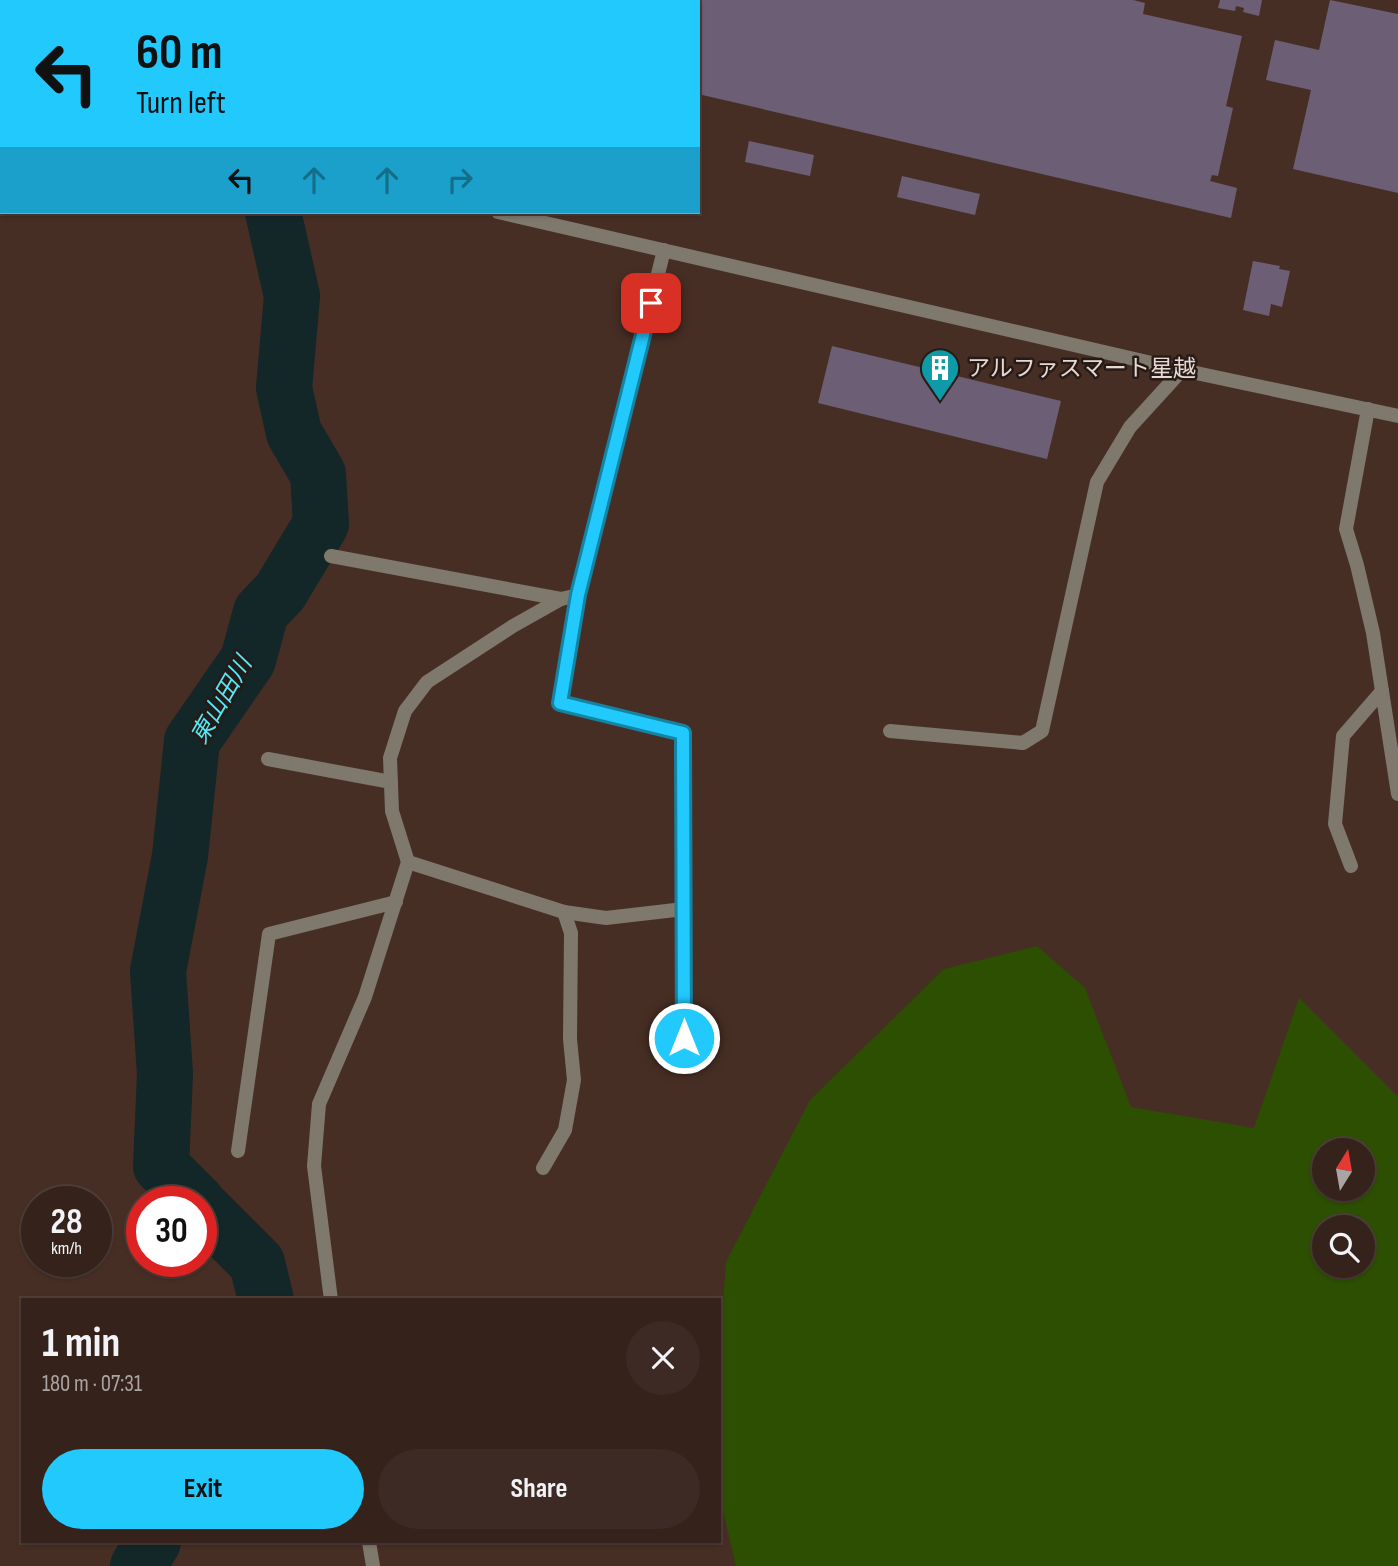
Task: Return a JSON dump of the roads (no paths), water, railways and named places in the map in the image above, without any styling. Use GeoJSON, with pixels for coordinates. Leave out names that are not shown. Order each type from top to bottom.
{"type":"FeatureCollection","features":[{"type":"Feature","properties":{"kind":"street"},"geometry":{"type":"LineString","coordinates":[[507,214],[1182,370],[1398,416]]}},
{"type":"Feature","properties":{"kind":"street"},"geometry":{"type":"LineString","coordinates":[[664,250],[578,595],[560,703],[683,733],[684,1038]]}},
{"type":"Feature","properties":{"kind":"street"},"geometry":{"type":"LineString","coordinates":[[890,731],[1023,743],[1042,731],[1097,482],[1130,426],[1182,370]]}},
{"type":"Feature","properties":{"kind":"street"},"geometry":{"type":"LineString","coordinates":[[1368,409],[1346,529],[1373,633],[1382,691],[1393,737],[1398,794]]}},
{"type":"Feature","properties":{"kind":"street"},"geometry":{"type":"LineString","coordinates":[[331,556],[561,599]]}},
{"type":"Feature","properties":{"kind":"street"},"geometry":{"type":"LineString","coordinates":[[331,1298],[314,1166],[319,1104],[365,997],[408,862],[392,811],[390,758],[405,711],[427,682],[513,626],[561,599],[578,595]]}},
{"type":"Feature","properties":{"kind":"street"},"geometry":{"type":"LineString","coordinates":[[1351,866],[1335,824],[1343,736],[1382,691]]}},
{"type":"Feature","properties":{"kind":"street"},"geometry":{"type":"LineString","coordinates":[[268,759],[391,782]]}},
{"type":"Feature","properties":{"kind":"street"},"geometry":{"type":"LineString","coordinates":[[408,862],[564,912],[606,918],[684,909]]}},
{"type":"Feature","properties":{"kind":"street"},"geometry":{"type":"LineString","coordinates":[[238,1151],[269,934],[396,902]]}},
{"type":"Feature","properties":{"kind":"street"},"geometry":{"type":"LineString","coordinates":[[543,1168],[565,1130],[574,1080],[570,1039],[571,933],[564,912]]}},
{"type":"Feature","properties":{"kind":"street"},"geometry":{"type":"LineString","coordinates":[[369,1543],[373,1566]]}},
{"type":"Feature","properties":{"kind":"waterway","name":"東山田川"},"geometry":{"type":"LineString","coordinates":[[181,1186],[161,1166],[165,1074],[158,971],[180,856],[192,741],[248,660],[261,612],[280,592],[321,524],[318,474],[294,433],[284,388],[292,296],[273,214]]}},
{"type":"Feature","properties":{"kind":"waterway","name":"東山田川"},"geometry":{"type":"LineString","coordinates":[[217,1223],[257,1263],[266,1298]]}},
{"type":"Feature","properties":{"kind":"waterway","name":"東山田川"},"geometry":{"type":"LineString","coordinates":[[138,1566],[152,1543]]}},
{"type":"Feature","properties":{"kind":"place","name":"アルファスマート星越"},"geometry":{"type":"Point","coordinates":[940,402]}}]}
